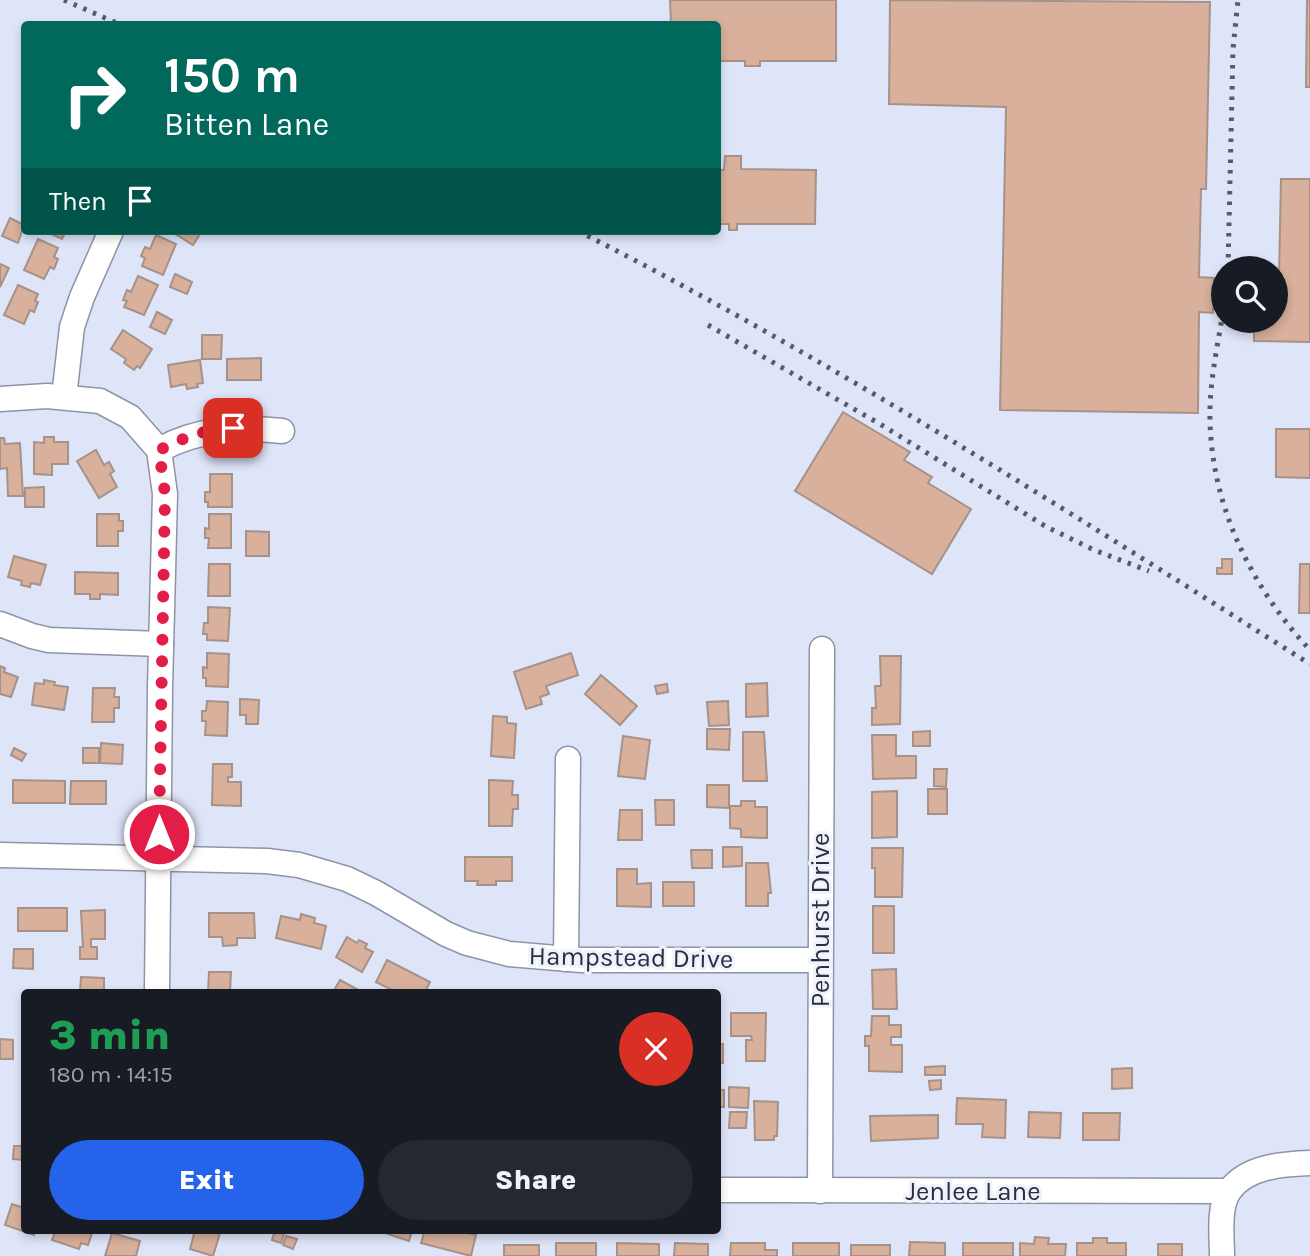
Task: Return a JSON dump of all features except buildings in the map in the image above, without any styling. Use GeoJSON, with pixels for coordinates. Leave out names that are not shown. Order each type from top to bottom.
{"type":"FeatureCollection","features":[{"type":"Feature","properties":{"kind":"street"},"geometry":{"type":"LineString","coordinates":[[64,397],[72,327],[109,235]]}},
{"type":"Feature","properties":{"kind":"street"},"geometry":{"type":"LineString","coordinates":[[0,399],[64,397],[91,400],[116,408],[130,417],[159,450],[165,494],[157,989]]}},
{"type":"Feature","properties":{"kind":"street"},"geometry":{"type":"LineString","coordinates":[[159,450],[179,439],[213,431],[233,428],[282,431]]}},
{"type":"Feature","properties":{"kind":"street"},"geometry":{"type":"LineString","coordinates":[[0,624],[49,640],[162,644]]}},
{"type":"Feature","properties":{"kind":"street","name":"Penhurst Drive"},"geometry":{"type":"LineString","coordinates":[[820,1191],[822,649]]}},
{"type":"Feature","properties":{"kind":"street"},"geometry":{"type":"LineString","coordinates":[[566,959],[568,759]]}},
{"type":"Feature","properties":{"kind":"street","name":"Hampstead Drive"},"geometry":{"type":"LineString","coordinates":[[0,855],[267,861],[323,871],[376,892],[427,923],[467,943],[509,954],[566,959],[820,960]]}},
{"type":"Feature","properties":{"kind":"street"},"geometry":{"type":"LineString","coordinates":[[1222,1256],[1223,1211],[1229,1191],[1265,1167],[1310,1163]]}},
{"type":"Feature","properties":{"kind":"street","name":"Jenlee Lane"},"geometry":{"type":"LineString","coordinates":[[721,1190],[1229,1191]]}},
{"type":"Feature","properties":{"kind":"railway"},"geometry":{"type":"LineString","coordinates":[[64,0],[112,21]]}},
{"type":"Feature","properties":{"kind":"railway"},"geometry":{"type":"LineString","coordinates":[[1228,256],[1233,49],[1238,0]]}},
{"type":"Feature","properties":{"kind":"railway"},"geometry":{"type":"LineString","coordinates":[[586,235],[858,384],[1040,494],[1310,664]]}},
{"type":"Feature","properties":{"kind":"railway"},"geometry":{"type":"LineString","coordinates":[[708,325],[880,424],[1045,526],[1094,550],[1149,571]]}},
{"type":"Feature","properties":{"kind":"railway"},"geometry":{"type":"LineString","coordinates":[[1219,333],[1210,408],[1211,442],[1225,507],[1236,539],[1268,598],[1310,650]]}},
{"type":"Feature","properties":{"kind":"route"},"geometry":{"type":"LineString","coordinates":[[159,834],[165,494],[159,450],[194,434],[233,428]]}}]}
